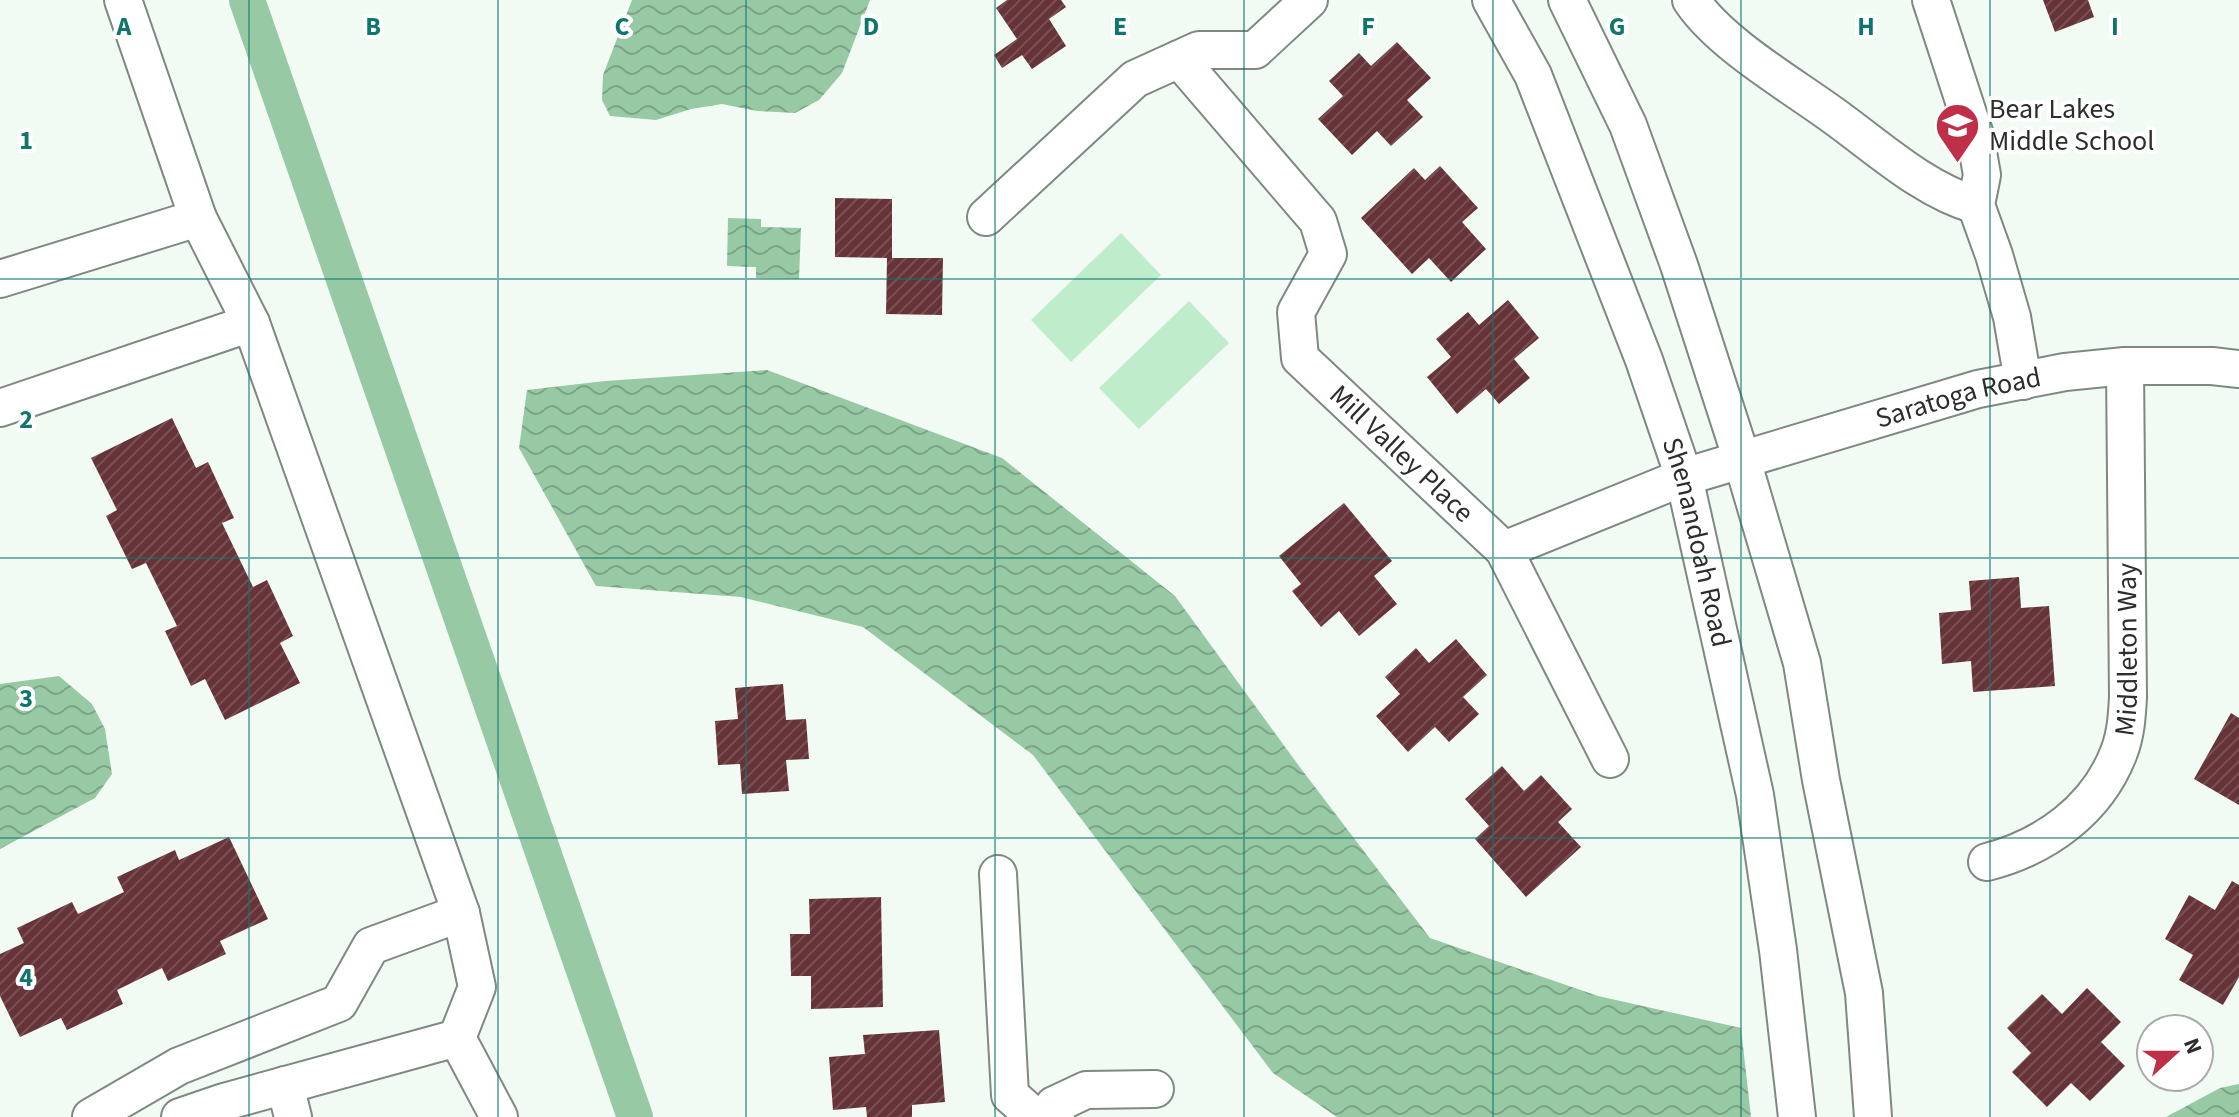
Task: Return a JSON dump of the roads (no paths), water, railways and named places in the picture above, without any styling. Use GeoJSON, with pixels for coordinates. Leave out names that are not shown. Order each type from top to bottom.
{"type":"FeatureCollection","features":[{"type":"Feature","properties":{"kind":"street"},"geometry":{"type":"LineString","coordinates":[[123,0],[198,218],[251,323],[461,913],[477,987],[457,1038],[289,1101],[224,1102],[180,1117]]}},
{"type":"Feature","properties":{"kind":"street"},"geometry":{"type":"LineString","coordinates":[[986,217],[1135,79],[1199,50],[1255,50],[1309,0]]}},
{"type":"Feature","properties":{"kind":"street","name":"Shenandoah Road"},"geometry":{"type":"LineString","coordinates":[[1491,0],[1533,75],[1644,360],[1684,477],[1755,795],[1778,950],[1797,1117]]}},
{"type":"Feature","properties":{"kind":"street"},"geometry":{"type":"LineString","coordinates":[[1567,0],[1628,125],[1679,265],[1742,460],[1802,663],[1821,780],[1864,993],[1873,1117]]}},
{"type":"Feature","properties":{"kind":"street"},"geometry":{"type":"LineString","coordinates":[[1691,0],[1709,24],[1738,47],[1910,171],[1960,200],[1976,205]]}},
{"type":"Feature","properties":{"kind":"street"},"geometry":{"type":"LineString","coordinates":[[1931,0],[1975,135],[1982,175],[1976,205],[2010,309],[2023,381]]}},
{"type":"Feature","properties":{"kind":"street","name":"Mill Valley Place"},"geometry":{"type":"LineString","coordinates":[[1179,59],[1318,221],[1328,254],[1296,312],[1300,358],[1504,550],[1610,759]]}},
{"type":"Feature","properties":{"kind":"street"},"geometry":{"type":"LineString","coordinates":[[0,279],[198,218]]}},
{"type":"Feature","properties":{"kind":"street"},"geometry":{"type":"LineString","coordinates":[[0,408],[251,323]]}},
{"type":"Feature","properties":{"kind":"street","name":"Saratoga Road"},"geometry":{"type":"LineString","coordinates":[[1684,477],[1978,389],[2065,372],[2125,366],[2239,369]]}},
{"type":"Feature","properties":{"kind":"street","name":"Middleton Way"},"geometry":{"type":"LineString","coordinates":[[1987,862],[2037,844],[2069,822],[2094,797],[2109,775],[2120,750],[2128,697],[2125,366]]}},
{"type":"Feature","properties":{"kind":"street"},"geometry":{"type":"LineString","coordinates":[[1504,550],[1684,477]]}},
{"type":"Feature","properties":{"kind":"street"},"geometry":{"type":"LineString","coordinates":[[998,874],[1010,1095],[1048,1113],[1086,1090],[1155,1089]]}},
{"type":"Feature","properties":{"kind":"street"},"geometry":{"type":"LineString","coordinates":[[91,1117],[179,1066],[339,1003],[371,946],[461,913]]}},
{"type":"Feature","properties":{"kind":"street"},"geometry":{"type":"LineString","coordinates":[[457,1038],[499,1117]]}},
{"type":"Feature","properties":{"kind":"water"},"geometry":{"type":"Polygon","coordinates":[[[632,0],[870,0],[842,73],[819,100],[795,113],[757,111],[722,104],[691,109],[656,120],[610,116],[602,100],[603,75],[632,0]]]}},
{"type":"Feature","properties":{"kind":"water"},"geometry":{"type":"Polygon","coordinates":[[[728,218],[761,219],[761,227],[801,228],[799,279],[756,278],[756,267],[727,266],[728,218]]]}},
{"type":"Feature","properties":{"kind":"water"},"geometry":{"type":"Polygon","coordinates":[[[767,370],[1002,458],[1175,596],[1430,938],[1598,996],[1741,1028],[1751,1117],[1337,1117],[1273,1073],[1033,755],[863,627],[741,597],[596,586],[519,448],[527,390],[605,381],[767,370]]]}},
{"type":"Feature","properties":{"kind":"water"},"geometry":{"type":"Polygon","coordinates":[[[59,676],[92,704],[105,729],[112,774],[95,798],[0,849],[0,684],[59,676]]]}},
{"type":"Feature","properties":{"kind":"water"},"geometry":{"type":"Polygon","coordinates":[[[2239,1084],[2239,1117],[2166,1117],[2215,1093],[2220,1088],[2239,1084]]]}},
{"type":"Feature","properties":{"kind":"waterway"},"geometry":{"type":"LineString","coordinates":[[247,0],[635,1117]]}},
{"type":"Feature","properties":{"kind":"place","name":"Bear Lakes Middle School"},"geometry":{"type":"Point","coordinates":[1958,164]}}]}
